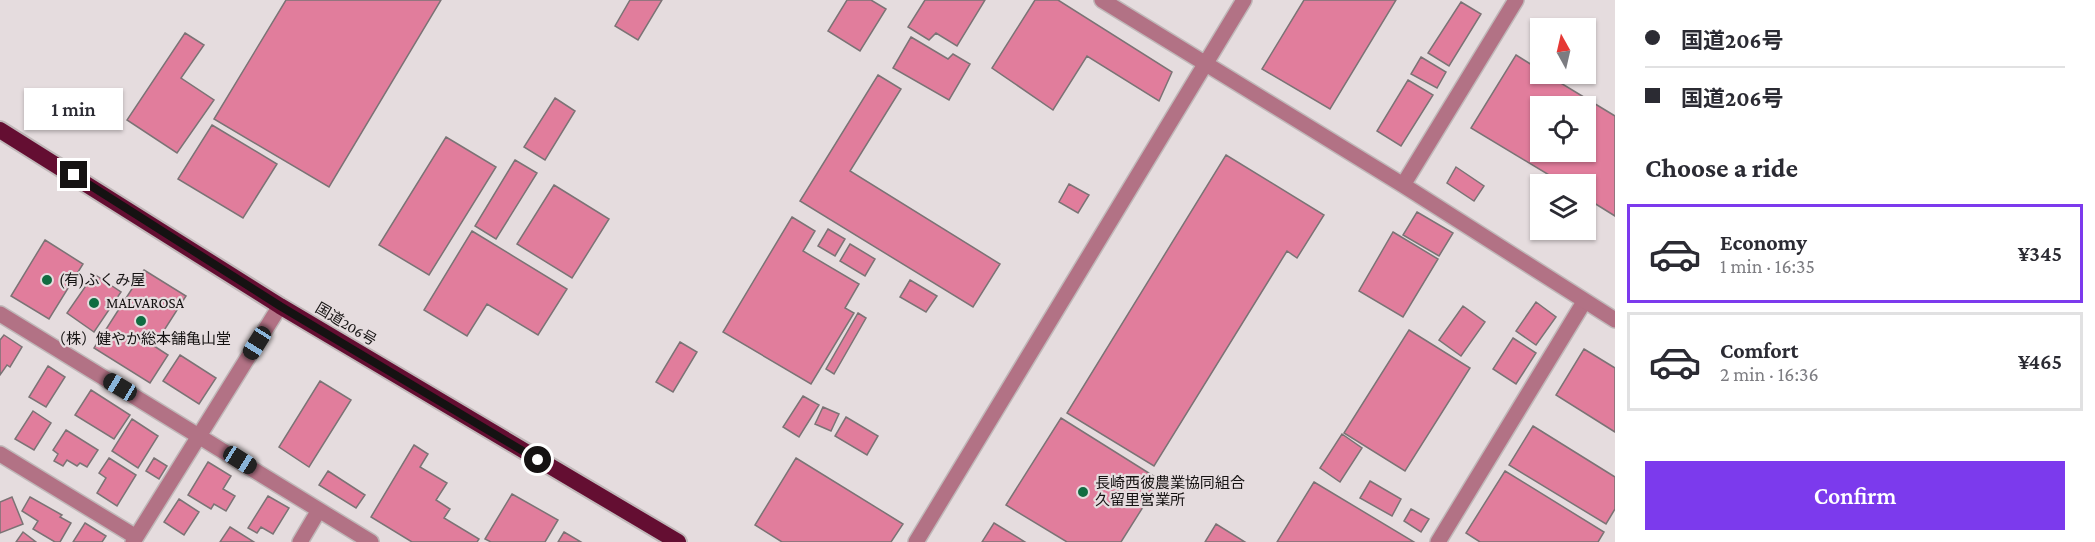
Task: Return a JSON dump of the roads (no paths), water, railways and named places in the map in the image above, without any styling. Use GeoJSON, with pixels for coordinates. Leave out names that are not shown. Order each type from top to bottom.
{"type":"FeatureCollection","features":[{"type":"Feature","properties":{"kind":"highway","name":"国道206号"},"geometry":{"type":"LineString","coordinates":[[0,130],[280,306],[678,542]]}},
{"type":"Feature","properties":{"kind":"street"},"geometry":{"type":"LineString","coordinates":[[1102,0],[1403,185],[1615,320]]}},
{"type":"Feature","properties":{"kind":"street"},"geometry":{"type":"LineString","coordinates":[[916,542],[1244,0]]}},
{"type":"Feature","properties":{"kind":"street"},"geometry":{"type":"LineString","coordinates":[[1403,185],[1516,0]]}},
{"type":"Feature","properties":{"kind":"street"},"geometry":{"type":"LineString","coordinates":[[1438,542],[1584,302]]}},
{"type":"Feature","properties":{"kind":"street"},"geometry":{"type":"LineString","coordinates":[[0,453],[135,539],[280,306]]}},
{"type":"Feature","properties":{"kind":"street"},"geometry":{"type":"LineString","coordinates":[[0,314],[371,542]]}},
{"type":"Feature","properties":{"kind":"street"},"geometry":{"type":"LineString","coordinates":[[300,542],[319,510]]}},
{"type":"Feature","properties":{"kind":"place","name":"(有)ふくみ屋"},"geometry":{"type":"Point","coordinates":[47,280]}},
{"type":"Feature","properties":{"kind":"place","name":"MALVAROSA"},"geometry":{"type":"Point","coordinates":[94,303]}},
{"type":"Feature","properties":{"kind":"place","name":"（株）健やか総本舗亀山堂"},"geometry":{"type":"Point","coordinates":[141,321]}},
{"type":"Feature","properties":{"kind":"place","name":"長崎西彼農業協同組合 久留里営業所"},"geometry":{"type":"Point","coordinates":[1083,492]}}]}
